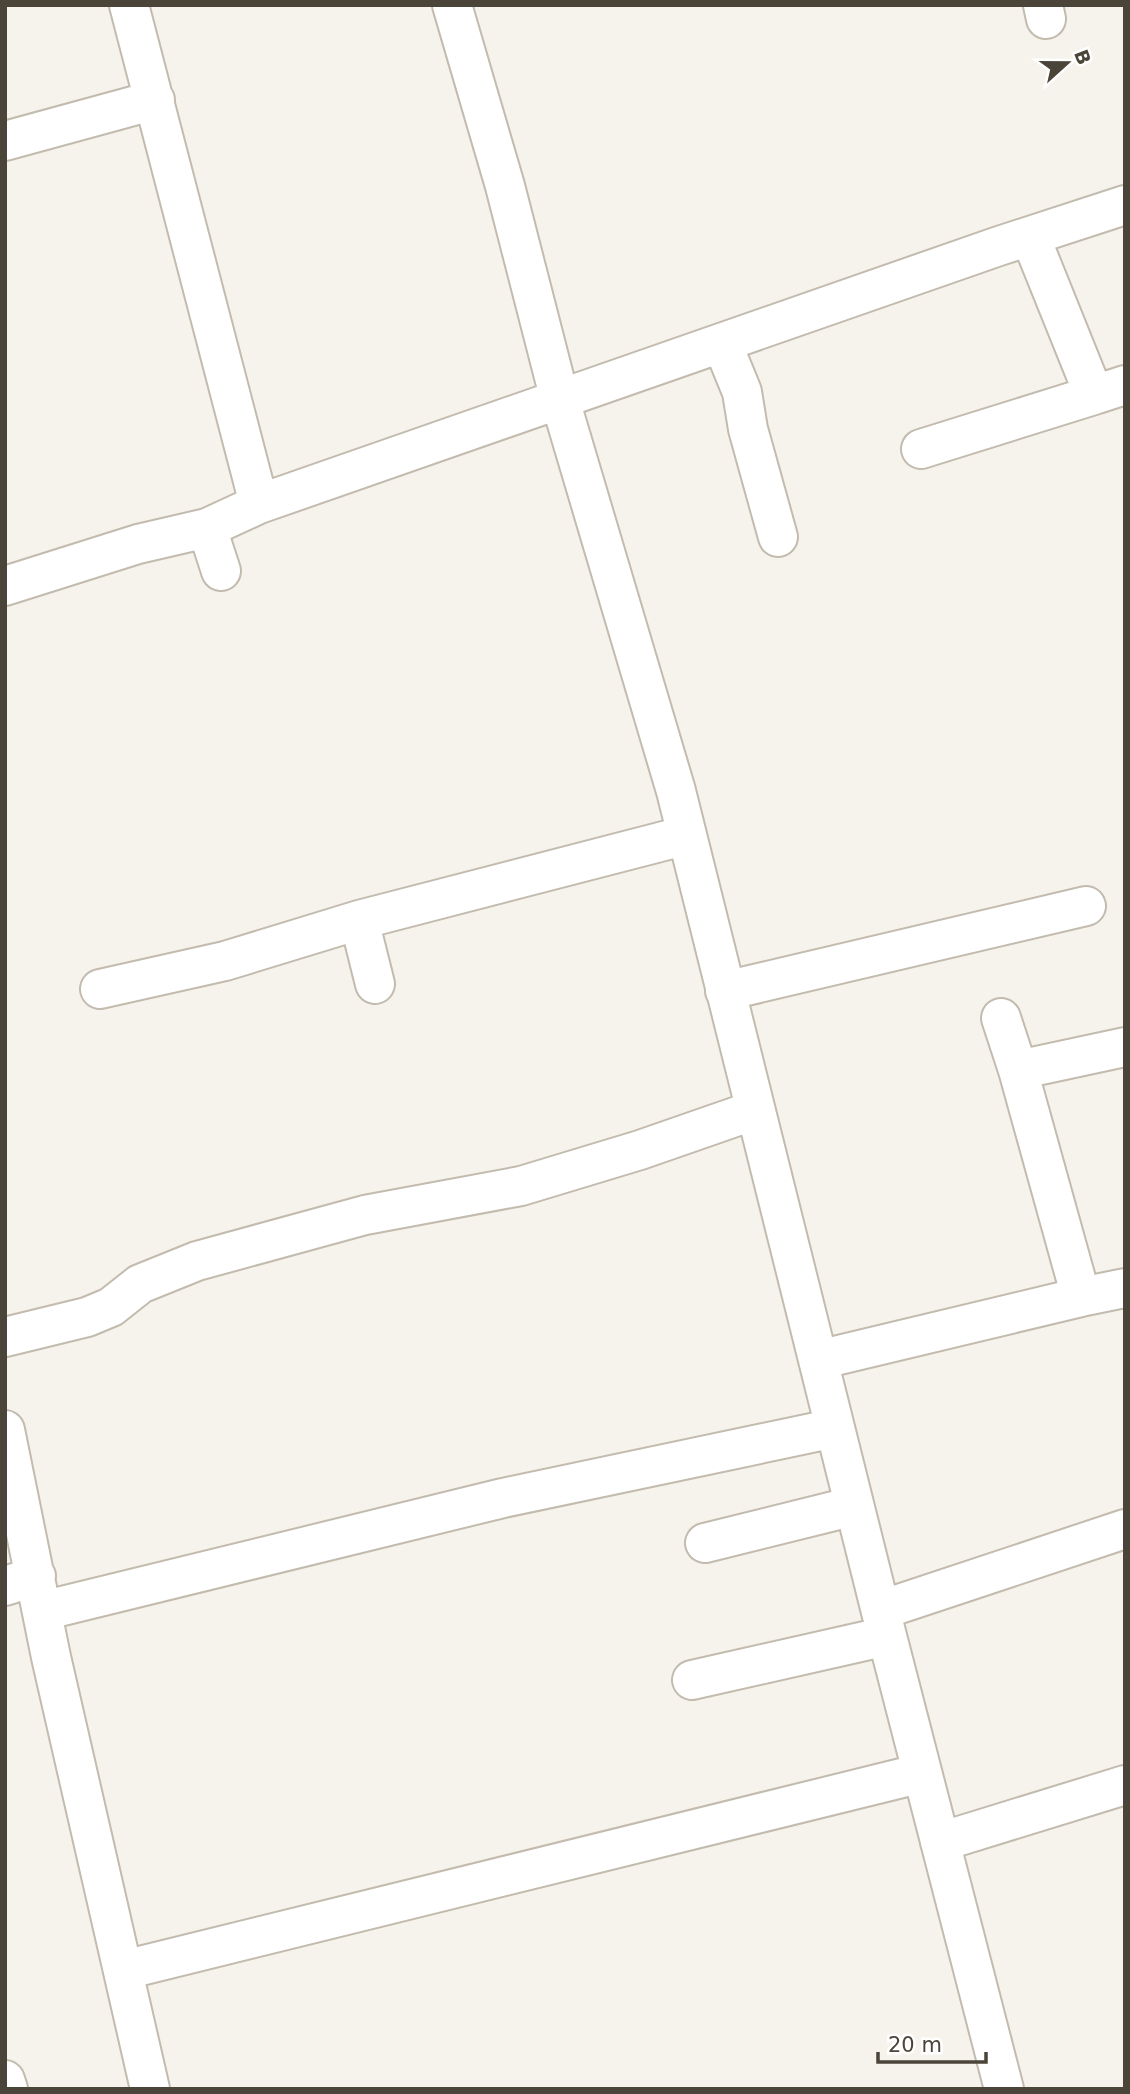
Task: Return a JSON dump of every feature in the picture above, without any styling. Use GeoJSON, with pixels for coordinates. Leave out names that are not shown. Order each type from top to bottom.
{"type":"FeatureCollection","features":[{"type":"Feature","properties":{"kind":"street"},"geometry":{"type":"LineString","coordinates":[[130,5],[259,504]]}},
{"type":"Feature","properties":{"kind":"street"},"geometry":{"type":"LineString","coordinates":[[452,5],[505,186],[560,400],[687,835],[1003,2089]]}},
{"type":"Feature","properties":{"kind":"street"},"geometry":{"type":"LineString","coordinates":[[5,141],[155,100]]}},
{"type":"Feature","properties":{"kind":"street"},"geometry":{"type":"LineString","coordinates":[[5,586],[138,544],[207,528],[259,504],[1125,205]]}},
{"type":"Feature","properties":{"kind":"street"},"geometry":{"type":"LineString","coordinates":[[921,449],[1109,390],[1030,236]]}},
{"type":"Feature","properties":{"kind":"street"},"geometry":{"type":"LineString","coordinates":[[722,343],[742,392],[748,429],[778,537]]}},
{"type":"Feature","properties":{"kind":"street"},"geometry":{"type":"LineString","coordinates":[[207,528],[221,571]]}},
{"type":"Feature","properties":{"kind":"street"},"geometry":{"type":"LineString","coordinates":[[100,989],[225,961],[359,920],[687,835]]}},
{"type":"Feature","properties":{"kind":"street"},"geometry":{"type":"LineString","coordinates":[[725,991],[1086,906]]}},
{"type":"Feature","properties":{"kind":"street"},"geometry":{"type":"LineString","coordinates":[[359,920],[375,984]]}},
{"type":"Feature","properties":{"kind":"street"},"geometry":{"type":"LineString","coordinates":[[1001,1018],[1081,1297]]}},
{"type":"Feature","properties":{"kind":"street"},"geometry":{"type":"LineString","coordinates":[[1018,1070],[1125,1047]]}},
{"type":"Feature","properties":{"kind":"street"},"geometry":{"type":"LineString","coordinates":[[5,1337],[87,1317],[111,1307],[140,1284],[197,1261],[365,1215],[521,1186],[640,1150],[755,1110]]}},
{"type":"Feature","properties":{"kind":"street"},"geometry":{"type":"LineString","coordinates":[[818,1360],[1125,1288]]}},
{"type":"Feature","properties":{"kind":"street"},"geometry":{"type":"LineString","coordinates":[[27,1591],[502,1498],[835,1428]]}},
{"type":"Feature","properties":{"kind":"street"},"geometry":{"type":"LineString","coordinates":[[5,1430],[27,1591],[124,1970],[150,2089]]}},
{"type":"Feature","properties":{"kind":"street"},"geometry":{"type":"LineString","coordinates":[[705,1543],[854,1506]]}},
{"type":"Feature","properties":{"kind":"street"},"geometry":{"type":"LineString","coordinates":[[692,1680],[884,1623],[1125,1529]]}},
{"type":"Feature","properties":{"kind":"street"},"geometry":{"type":"LineString","coordinates":[[124,1970],[922,1773]]}},
{"type":"Feature","properties":{"kind":"street"},"geometry":{"type":"LineString","coordinates":[[940,1842],[1125,1785]]}},
{"type":"Feature","properties":{"kind":"street"},"geometry":{"type":"LineString","coordinates":[[5,2080],[8,2089]]}}]}
